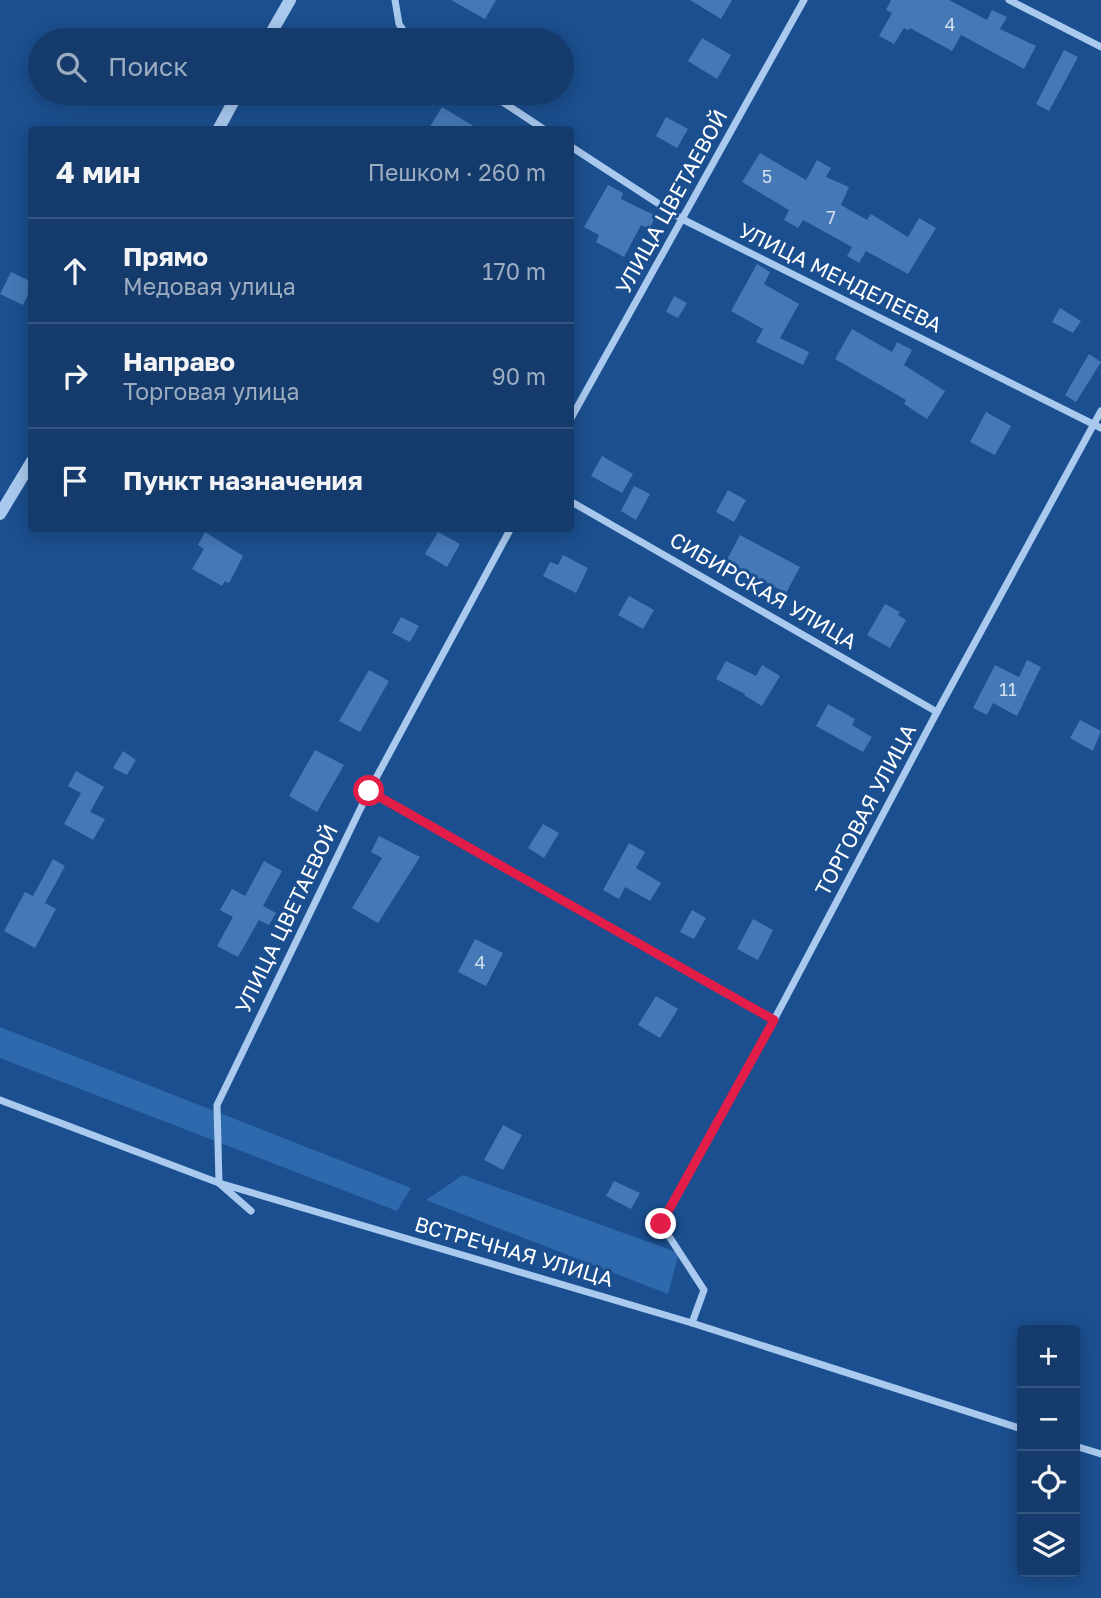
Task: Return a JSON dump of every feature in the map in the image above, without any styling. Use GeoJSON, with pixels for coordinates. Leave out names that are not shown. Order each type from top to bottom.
{"type":"FeatureCollection","features":[{"type":"Feature","properties":{"kind":"street"},"geometry":{"type":"LineString","coordinates":[[274,28],[290,0]]}},
{"type":"Feature","properties":{"kind":"street"},"geometry":{"type":"LineString","coordinates":[[395,0],[402,28]]}},
{"type":"Feature","properties":{"kind":"street","name":"УЛИЦА ЦВЕТАЕВОЙ"},"geometry":{"type":"LineString","coordinates":[[574,413],[804,0]]}},
{"type":"Feature","properties":{"kind":"street"},"geometry":{"type":"LineString","coordinates":[[1009,0],[1101,47]]}},
{"type":"Feature","properties":{"kind":"street"},"geometry":{"type":"LineString","coordinates":[[220,126],[232,105]]}},
{"type":"Feature","properties":{"kind":"street"},"geometry":{"type":"LineString","coordinates":[[507,105],[539,126]]}},
{"type":"Feature","properties":{"kind":"street","name":"УЛИЦА МЕНДЕЛЕЕВА"},"geometry":{"type":"LineString","coordinates":[[574,149],[682,219],[1098,426]]}},
{"type":"Feature","properties":{"kind":"street","name":"ТОРГОВАЯ УЛИЦА"},"geometry":{"type":"LineString","coordinates":[[692,1323],[704,1290],[661,1224],[774,1020],[937,712],[1098,426],[1101,411]]}},
{"type":"Feature","properties":{"kind":"street"},"geometry":{"type":"LineString","coordinates":[[0,514],[28,468]]}},
{"type":"Feature","properties":{"kind":"street","name":"СИБИРСКАЯ УЛИЦА"},"geometry":{"type":"LineString","coordinates":[[574,503],[937,712]]}},
{"type":"Feature","properties":{"kind":"street","name":"УЛИЦА ЦВЕТАЕВОЙ"},"geometry":{"type":"LineString","coordinates":[[219,1183],[217,1105],[369,791],[509,532]]}},
{"type":"Feature","properties":{"kind":"street"},"geometry":{"type":"LineString","coordinates":[[369,791],[774,1020]]}},
{"type":"Feature","properties":{"kind":"street","name":"ВСТРЕЧНАЯ УЛИЦА"},"geometry":{"type":"LineString","coordinates":[[0,1100],[219,1183],[692,1323],[1017,1427]]}},
{"type":"Feature","properties":{"kind":"street"},"geometry":{"type":"LineString","coordinates":[[219,1183],[251,1211]]}},
{"type":"Feature","properties":{"kind":"street"},"geometry":{"type":"LineString","coordinates":[[1080,1448],[1101,1454]]}},
{"type":"Feature","properties":{"kind":"shaded area"},"geometry":{"type":"Polygon","coordinates":[[[0,1027],[411,1188],[397,1211],[0,1058],[0,1027]]]}},
{"type":"Feature","properties":{"kind":"shaded area"},"geometry":{"type":"Polygon","coordinates":[[[463,1175],[679,1253],[668,1294],[426,1200],[463,1175]]]}},
{"type":"Feature","properties":{"kind":"building"},"geometry":{"type":"Polygon","coordinates":[[[451,0],[496,0],[485,19],[451,0]]]}},
{"type":"Feature","properties":{"kind":"building"},"geometry":{"type":"Polygon","coordinates":[[[690,0],[732,0],[721,19],[690,0]]]}},
{"type":"Feature","properties":{"kind":"building"},"geometry":{"type":"Polygon","coordinates":[[[891,0],[949,0],[987,20],[992,10],[1007,17],[1000,29],[1036,46],[1024,69],[961,35],[952,51],[910,28],[904,28],[894,44],[879,36],[892,13],[886,10],[891,0]]]}},
{"type":"Feature","properties":{"kind":"building"},"geometry":{"type":"Polygon","coordinates":[[[702,38],[731,55],[717,79],[688,61],[702,38]]]}},
{"type":"Feature","properties":{"kind":"building"},"geometry":{"type":"Polygon","coordinates":[[[1064,50],[1078,57],[1049,111],[1036,104],[1064,50]]]}},
{"type":"Feature","properties":{"kind":"building"},"geometry":{"type":"Polygon","coordinates":[[[442,107],[473,126],[430,126],[442,107]]]}},
{"type":"Feature","properties":{"kind":"building"},"geometry":{"type":"Polygon","coordinates":[[[666,117],[688,129],[677,148],[656,136],[666,117]]]}},
{"type":"Feature","properties":{"kind":"building"},"geometry":{"type":"Polygon","coordinates":[[[760,153],[806,180],[817,160],[831,168],[826,177],[849,187],[841,205],[867,220],[871,214],[908,237],[919,218],[936,228],[908,274],[866,251],[859,263],[847,256],[852,247],[803,220],[798,228],[784,220],[789,210],[742,182],[760,153]]]}},
{"type":"Feature","properties":{"kind":"building"},"geometry":{"type":"Polygon","coordinates":[[[608,185],[623,193],[621,199],[656,216],[649,229],[641,225],[624,257],[596,242],[599,235],[584,227],[608,185]]]}},
{"type":"Feature","properties":{"kind":"building"},"geometry":{"type":"Polygon","coordinates":[[[757,264],[770,272],[764,284],[799,304],[780,338],[809,352],[803,365],[756,342],[763,329],[731,311],[757,264]]]}},
{"type":"Feature","properties":{"kind":"building"},"geometry":{"type":"Polygon","coordinates":[[[11,272],[28,280],[28,295],[23,305],[0,294],[11,272]]]}},
{"type":"Feature","properties":{"kind":"building"},"geometry":{"type":"Polygon","coordinates":[[[674,296],[687,303],[678,318],[666,312],[674,296]]]}},
{"type":"Feature","properties":{"kind":"building"},"geometry":{"type":"Polygon","coordinates":[[[1060,308],[1081,321],[1073,333],[1052,322],[1060,308]]]}},
{"type":"Feature","properties":{"kind":"building"},"geometry":{"type":"Polygon","coordinates":[[[852,329],[892,352],[897,342],[912,350],[904,365],[945,391],[927,419],[904,404],[906,400],[835,359],[852,329]]]}},
{"type":"Feature","properties":{"kind":"building"},"geometry":{"type":"Polygon","coordinates":[[[1089,354],[1101,362],[1076,402],[1065,395],[1089,354]]]}},
{"type":"Feature","properties":{"kind":"building"},"geometry":{"type":"Polygon","coordinates":[[[986,412],[1011,426],[995,455],[970,442],[986,412]]]}},
{"type":"Feature","properties":{"kind":"building"},"geometry":{"type":"Polygon","coordinates":[[[602,456],[633,474],[622,493],[591,476],[602,456]]]}},
{"type":"Feature","properties":{"kind":"building"},"geometry":{"type":"Polygon","coordinates":[[[634,486],[650,494],[636,520],[621,511],[634,486]]]}},
{"type":"Feature","properties":{"kind":"building"},"geometry":{"type":"Polygon","coordinates":[[[728,490],[746,500],[734,522],[716,512],[728,490]]]}},
{"type":"Feature","properties":{"kind":"building"},"geometry":{"type":"Polygon","coordinates":[[[205,532],[243,556],[229,583],[225,581],[222,586],[192,569],[204,549],[198,545],[205,532]]]}},
{"type":"Feature","properties":{"kind":"building"},"geometry":{"type":"Polygon","coordinates":[[[438,532],[460,544],[447,567],[425,554],[438,532]]]}},
{"type":"Feature","properties":{"kind":"building"},"geometry":{"type":"Polygon","coordinates":[[[740,535],[800,567],[786,593],[726,561],[740,535]]]}},
{"type":"Feature","properties":{"kind":"building"},"geometry":{"type":"Polygon","coordinates":[[[563,555],[588,568],[576,593],[543,576],[550,562],[558,565],[563,555]]]}},
{"type":"Feature","properties":{"kind":"building"},"geometry":{"type":"Polygon","coordinates":[[[629,596],[654,610],[643,629],[618,615],[629,596]]]}},
{"type":"Feature","properties":{"kind":"building"},"geometry":{"type":"Polygon","coordinates":[[[885,604],[900,612],[898,615],[906,620],[890,648],[867,635],[885,604]]]}},
{"type":"Feature","properties":{"kind":"building"},"geometry":{"type":"Polygon","coordinates":[[[401,617],[419,626],[410,642],[392,633],[401,617]]]}},
{"type":"Feature","properties":{"kind":"building"},"geometry":{"type":"Polygon","coordinates":[[[1027,660],[1041,667],[1017,716],[993,703],[987,715],[973,708],[995,665],[1019,677],[1027,660]]]}},
{"type":"Feature","properties":{"kind":"building"},"geometry":{"type":"Polygon","coordinates":[[[726,661],[756,676],[762,665],[780,676],[762,706],[716,679],[726,661]]]}},
{"type":"Feature","properties":{"kind":"building"},"geometry":{"type":"Polygon","coordinates":[[[369,670],[389,681],[360,732],[339,721],[369,670]]]}},
{"type":"Feature","properties":{"kind":"building"},"geometry":{"type":"Polygon","coordinates":[[[828,704],[855,719],[852,725],[872,737],[863,752],[816,726],[828,704]]]}},
{"type":"Feature","properties":{"kind":"building"},"geometry":{"type":"Polygon","coordinates":[[[1080,720],[1101,731],[1093,751],[1070,738],[1080,720]]]}},
{"type":"Feature","properties":{"kind":"building"},"geometry":{"type":"Polygon","coordinates":[[[315,750],[344,765],[317,812],[289,796],[315,750]]]}},
{"type":"Feature","properties":{"kind":"building"},"geometry":{"type":"Polygon","coordinates":[[[123,751],[136,760],[127,775],[113,768],[123,751]]]}},
{"type":"Feature","properties":{"kind":"building"},"geometry":{"type":"Polygon","coordinates":[[[76,771],[104,787],[90,812],[105,819],[93,840],[64,824],[81,793],[68,786],[76,771]]]}},
{"type":"Feature","properties":{"kind":"building"},"geometry":{"type":"Polygon","coordinates":[[[543,824],[559,833],[544,858],[528,848],[543,824]]]}},
{"type":"Feature","properties":{"kind":"building"},"geometry":{"type":"Polygon","coordinates":[[[379,836],[420,857],[378,923],[352,908],[382,858],[371,852],[379,836]]]}},
{"type":"Feature","properties":{"kind":"building"},"geometry":{"type":"Polygon","coordinates":[[[629,843],[645,852],[636,868],[661,883],[650,901],[625,887],[619,899],[603,890],[629,843]]]}},
{"type":"Feature","properties":{"kind":"building"},"geometry":{"type":"Polygon","coordinates":[[[53,859],[65,866],[45,903],[56,909],[35,948],[4,931],[25,892],[33,896],[53,859]]]}},
{"type":"Feature","properties":{"kind":"building"},"geometry":{"type":"Polygon","coordinates":[[[264,861],[282,871],[263,906],[276,913],[269,925],[259,920],[238,957],[217,946],[233,917],[220,910],[232,889],[245,896],[264,861]]]}},
{"type":"Feature","properties":{"kind":"building"},"geometry":{"type":"Polygon","coordinates":[[[692,910],[706,918],[694,939],[680,932],[692,910]]]}},
{"type":"Feature","properties":{"kind":"building"},"geometry":{"type":"Polygon","coordinates":[[[753,919],[773,930],[758,960],[737,949],[753,919]]]}},
{"type":"Feature","properties":{"kind":"building"},"geometry":{"type":"Polygon","coordinates":[[[475,939],[503,953],[486,986],[458,972],[475,939]]]}},
{"type":"Feature","properties":{"kind":"building"},"geometry":{"type":"Polygon","coordinates":[[[656,996],[678,1009],[660,1038],[638,1025],[656,996]]]}},
{"type":"Feature","properties":{"kind":"building"},"geometry":{"type":"Polygon","coordinates":[[[503,1125],[522,1135],[503,1170],[484,1160],[503,1125]]]}},
{"type":"Feature","properties":{"kind":"building"},"geometry":{"type":"Polygon","coordinates":[[[614,1181],[640,1193],[631,1209],[606,1196],[614,1181]]]}},
{"type":"Feature","properties":{"kind":"route"},"geometry":{"type":"LineString","coordinates":[[369,791],[774,1020],[661,1224]]}}]}
